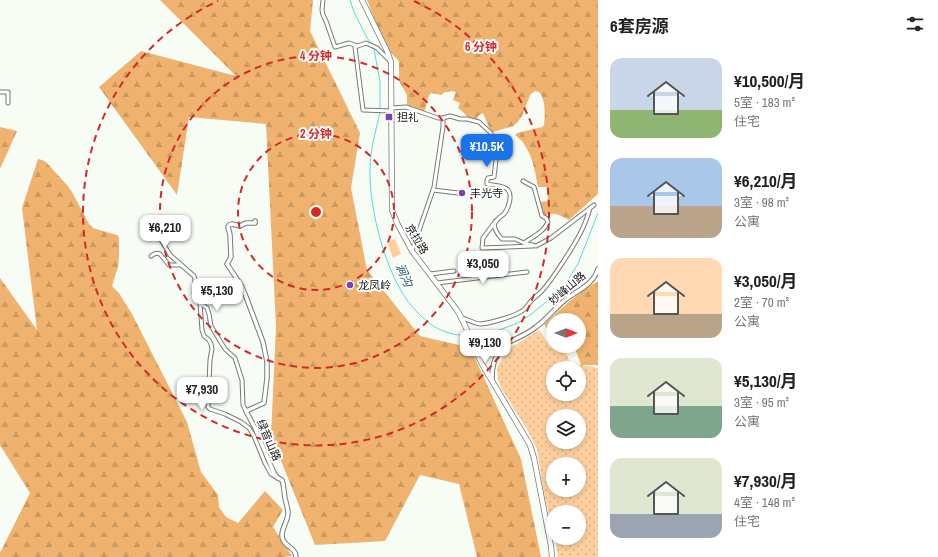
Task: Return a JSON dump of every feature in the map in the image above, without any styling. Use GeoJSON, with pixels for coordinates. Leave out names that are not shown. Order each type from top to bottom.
{"type":"FeatureCollection","features":[{"type":"Feature","properties":{"kind":"highway","name":"京拉路"},"geometry":{"type":"LineString","coordinates":[[362,0],[391,62],[392,210],[397,223],[412,251],[452,302],[465,325],[476,352],[530,446],[534,458],[552,557]]}},
{"type":"Feature","properties":{"kind":"street"},"geometry":{"type":"LineString","coordinates":[[323,0],[323,15],[336,47],[349,43],[357,46],[366,43],[377,48],[391,62]]}},
{"type":"Feature","properties":{"kind":"street"},"geometry":{"type":"LineString","coordinates":[[357,46],[355,47],[363,110],[385,111],[406,107],[438,118],[450,116],[479,122],[491,132],[495,146],[496,160],[494,177],[488,178],[487,184],[502,187],[508,190],[510,200],[505,213],[497,219],[483,238],[482,248],[536,246],[551,238],[594,204]]}},
{"type":"Feature","properties":{"kind":"street"},"geometry":{"type":"LineString","coordinates":[[0,92],[8,92],[8,103]]}},
{"type":"Feature","properties":{"kind":"street"},"geometry":{"type":"LineString","coordinates":[[412,251],[433,190],[443,127],[443,118]]}},
{"type":"Feature","properties":{"kind":"street"},"geometry":{"type":"LineString","coordinates":[[523,180],[534,187],[542,216],[546,218],[548,222],[542,231],[524,243]]}},
{"type":"Feature","properties":{"kind":"street"},"geometry":{"type":"LineString","coordinates":[[433,190],[458,193]]}},
{"type":"Feature","properties":{"kind":"street"},"geometry":{"type":"LineString","coordinates":[[461,318],[467,319],[473,323],[482,324],[521,312],[528,307],[531,301],[541,292],[556,273],[574,244],[587,219],[590,208]]}},
{"type":"Feature","properties":{"kind":"street","name":"绿音山路"},"geometry":{"type":"LineString","coordinates":[[255,221],[255,223],[246,223],[240,226],[232,224],[229,225],[231,257],[227,264],[241,285],[263,342],[267,362],[264,403],[246,411],[274,472],[278,478],[282,480],[284,485],[284,496],[288,513],[282,535],[283,541],[295,551],[296,557]]}},
{"type":"Feature","properties":{"kind":"street"},"geometry":{"type":"LineString","coordinates":[[495,222],[495,230],[502,239],[515,239],[536,246]]}},
{"type":"Feature","properties":{"kind":"street"},"geometry":{"type":"LineString","coordinates":[[156,231],[170,255],[194,276],[194,293],[200,303],[207,308],[211,326],[224,349],[235,358],[242,380],[243,405],[246,411]]}},
{"type":"Feature","properties":{"kind":"street"},"geometry":{"type":"LineString","coordinates":[[151,256],[158,253],[169,265],[181,265]]}},
{"type":"Feature","properties":{"kind":"street","name":"妙峰山路"},"geometry":{"type":"LineString","coordinates":[[476,352],[504,343],[537,327],[565,301],[587,285],[595,277],[598,269]]}},
{"type":"Feature","properties":{"kind":"street"},"geometry":{"type":"LineString","coordinates":[[430,274],[454,271]]}},
{"type":"Feature","properties":{"kind":"street"},"geometry":{"type":"LineString","coordinates":[[437,283],[527,272]]}},
{"type":"Feature","properties":{"kind":"street"},"geometry":{"type":"LineString","coordinates":[[200,303],[202,330],[204,336],[209,340],[212,349],[210,360],[208,407],[241,422],[249,428],[271,474],[278,478]]}},
{"type":"Feature","properties":{"kind":"street"},"geometry":{"type":"LineString","coordinates":[[493,383],[492,372],[494,362],[504,343]]}},
{"type":"Feature","properties":{"kind":"shaded area"},"geometry":{"type":"Polygon","coordinates":[[[395,239],[401,254],[393,258],[387,242],[395,239]]]}},
{"type":"Feature","properties":{"kind":"shaded area"},"geometry":{"type":"Polygon","coordinates":[[[539,330],[546,341],[546,353],[566,353],[569,361],[546,361],[546,401],[586,401],[586,366],[598,368],[598,557],[558,557],[556,545],[586,545],[586,505],[547,505],[537,449],[528,431],[501,388],[498,380],[497,368],[510,348],[539,330]]]}},
{"type":"Feature","properties":{"kind":"green space"},"geometry":{"type":"Polygon","coordinates":[[[160,0],[313,0],[310,31],[360,133],[351,188],[367,270],[420,336],[459,345],[469,345],[521,459],[541,557],[477,557],[459,484],[420,475],[385,541],[315,545],[271,436],[276,326],[266,124],[189,117],[177,195],[99,87],[141,51],[236,76],[160,0]]]}},
{"type":"Feature","properties":{"kind":"green space"},"geometry":{"type":"Polygon","coordinates":[[[367,0],[598,0],[598,194],[569,220],[560,215],[554,214],[544,216],[540,202],[548,201],[547,187],[538,187],[530,154],[521,140],[515,135],[517,133],[542,127],[544,125],[544,103],[539,92],[535,91],[530,95],[522,116],[517,123],[513,126],[493,132],[488,126],[483,113],[478,116],[476,123],[468,118],[458,108],[460,103],[453,100],[456,92],[445,92],[441,95],[431,93],[428,97],[424,113],[407,106],[407,95],[399,81],[398,60],[384,44],[367,0]]]}},
{"type":"Feature","properties":{"kind":"green space"},"geometry":{"type":"Polygon","coordinates":[[[0,127],[17,131],[0,169],[0,127]]]}},
{"type":"Feature","properties":{"kind":"green space"},"geometry":{"type":"Polygon","coordinates":[[[38,159],[46,162],[67,185],[89,224],[93,228],[117,235],[119,237],[118,267],[112,286],[119,293],[132,314],[187,422],[201,472],[218,495],[219,507],[226,517],[238,523],[265,491],[283,510],[273,527],[292,556],[0,557],[0,553],[30,493],[0,445],[0,278],[37,330],[22,208],[38,159]]]}},
{"type":"Feature","properties":{"kind":"green space"},"geometry":{"type":"Polygon","coordinates":[[[598,281],[598,365],[586,365],[586,361],[580,361],[577,353],[586,353],[586,313],[556,313],[598,281]]]}},
{"type":"Feature","properties":{"kind":"waterway","name":"涧沟"},"geometry":{"type":"LineString","coordinates":[[350,0],[354,12],[367,38],[372,44]]}},
{"type":"Feature","properties":{"kind":"waterway","name":"涧沟"},"geometry":{"type":"LineString","coordinates":[[374,49],[380,82],[380,109]]}},
{"type":"Feature","properties":{"kind":"waterway","name":"涧沟"},"geometry":{"type":"LineString","coordinates":[[380,112],[371,154],[370,184],[375,218],[384,253],[397,284],[405,297],[423,318],[443,331],[467,336]]}},
{"type":"Feature","properties":{"kind":"waterway","name":"涧沟"},"geometry":{"type":"LineString","coordinates":[[472,336],[494,332],[518,323],[556,294],[578,264],[598,213]]}},
{"type":"Feature","properties":{"kind":"place","name":"担礼"},"geometry":{"type":"Point","coordinates":[389,117]}},
{"type":"Feature","properties":{"kind":"place","name":"丰光寺"},"geometry":{"type":"Point","coordinates":[462,193]}},
{"type":"Feature","properties":{"kind":"place","name":"龙凤岭"},"geometry":{"type":"Point","coordinates":[350,285]}}]}
